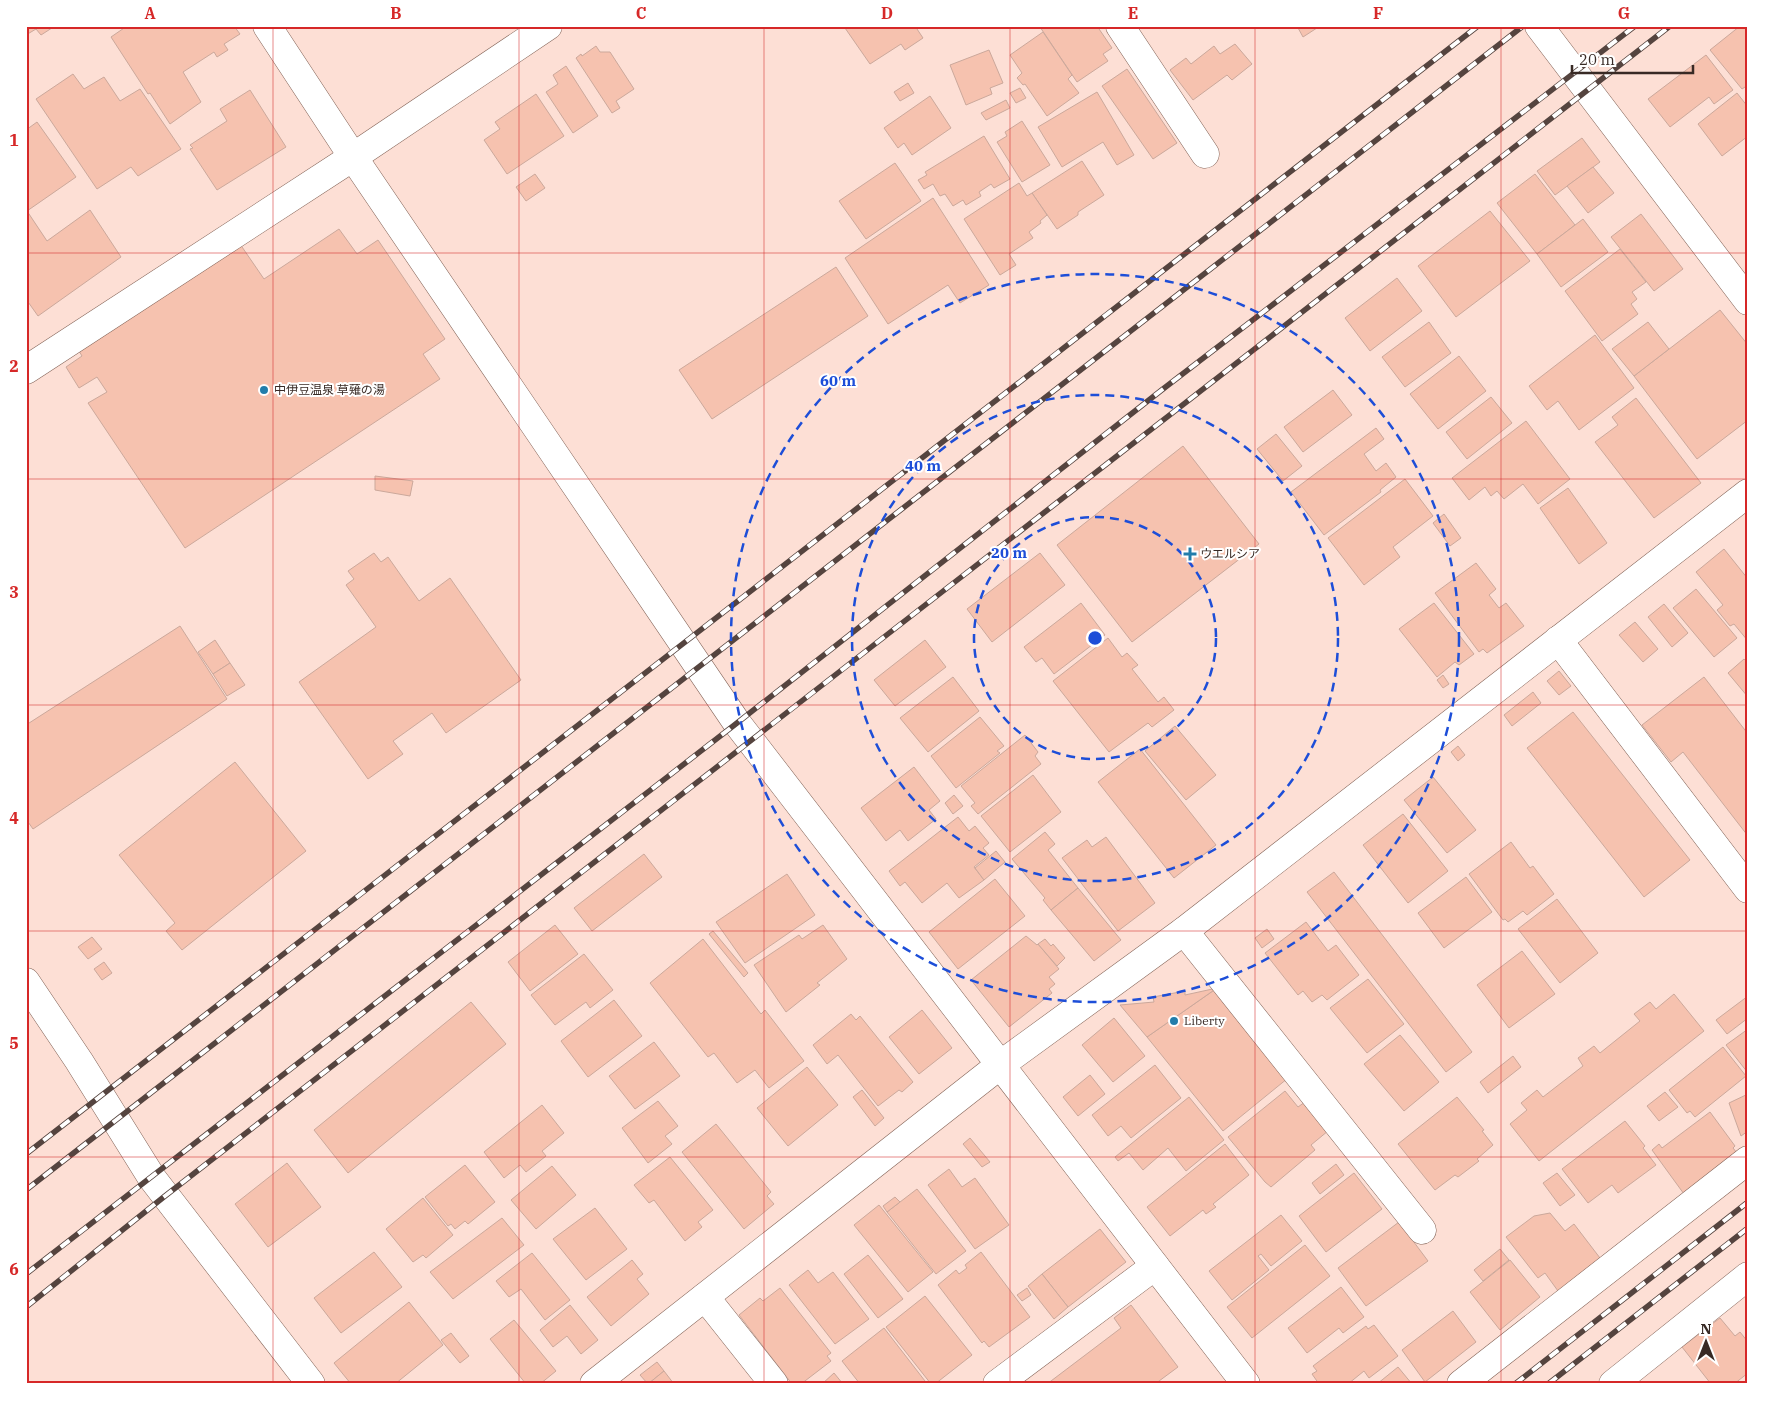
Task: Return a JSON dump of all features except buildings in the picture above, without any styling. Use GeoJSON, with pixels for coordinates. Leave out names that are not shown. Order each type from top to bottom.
{"type":"FeatureCollection","features":[{"type":"Feature","properties":{"kind":"street"},"geometry":{"type":"LineString","coordinates":[[267,26],[353,157],[737,723],[1246,1384]]}},
{"type":"Feature","properties":{"kind":"street"},"geometry":{"type":"LineString","coordinates":[[26,370],[353,157],[548,26]]}},
{"type":"Feature","properties":{"kind":"street"},"geometry":{"type":"LineString","coordinates":[[1120,26],[1205,154]]}},
{"type":"Feature","properties":{"kind":"street"},"geometry":{"type":"LineString","coordinates":[[1539,26],[1748,301]]}},
{"type":"Feature","properties":{"kind":"street"},"geometry":{"type":"LineString","coordinates":[[594,1384],[1000,1065],[1184,931],[1748,493]]}},
{"type":"Feature","properties":{"kind":"street"},"geometry":{"type":"LineString","coordinates":[[1558,640],[1748,889]]}},
{"type":"Feature","properties":{"kind":"street"},"geometry":{"type":"LineString","coordinates":[[1184,931],[1422,1230]]}},
{"type":"Feature","properties":{"kind":"street"},"geometry":{"type":"LineString","coordinates":[[26,982],[79,1061],[152,1178],[311,1384]]}},
{"type":"Feature","properties":{"kind":"street"},"geometry":{"type":"LineString","coordinates":[[1461,1384],[1748,1160]]}},
{"type":"Feature","properties":{"kind":"street"},"geometry":{"type":"LineString","coordinates":[[997,1384],[1155,1266]]}},
{"type":"Feature","properties":{"kind":"street"},"geometry":{"type":"LineString","coordinates":[[1613,1384],[1748,1276]]}},
{"type":"Feature","properties":{"kind":"street"},"geometry":{"type":"LineString","coordinates":[[705,1297],[774,1384]]}},
{"type":"Feature","properties":{"kind":"railway"},"geometry":{"type":"LineString","coordinates":[[26,1154],[1478,26]]}},
{"type":"Feature","properties":{"kind":"railway"},"geometry":{"type":"LineString","coordinates":[[26,1190],[1523,26]]}},
{"type":"Feature","properties":{"kind":"railway"},"geometry":{"type":"LineString","coordinates":[[26,1274],[737,723],[1163,389],[1635,26]]}},
{"type":"Feature","properties":{"kind":"railway"},"geometry":{"type":"LineString","coordinates":[[26,1307],[165,1196],[1670,26]]}},
{"type":"Feature","properties":{"kind":"railway"},"geometry":{"type":"LineString","coordinates":[[1515,1384],[1748,1202]]}},
{"type":"Feature","properties":{"kind":"railway"},"geometry":{"type":"LineString","coordinates":[[1548,1384],[1748,1228]]}},
{"type":"Feature","properties":{"kind":"place","name":"中伊豆温泉 草薙の湯"},"geometry":{"type":"Point","coordinates":[264,390]}},
{"type":"Feature","properties":{"kind":"place","name":"ウエルシア"},"geometry":{"type":"Point","coordinates":[1190,554]}},
{"type":"Feature","properties":{"kind":"place","name":"Liberty"},"geometry":{"type":"Point","coordinates":[1174,1021]}}]}
